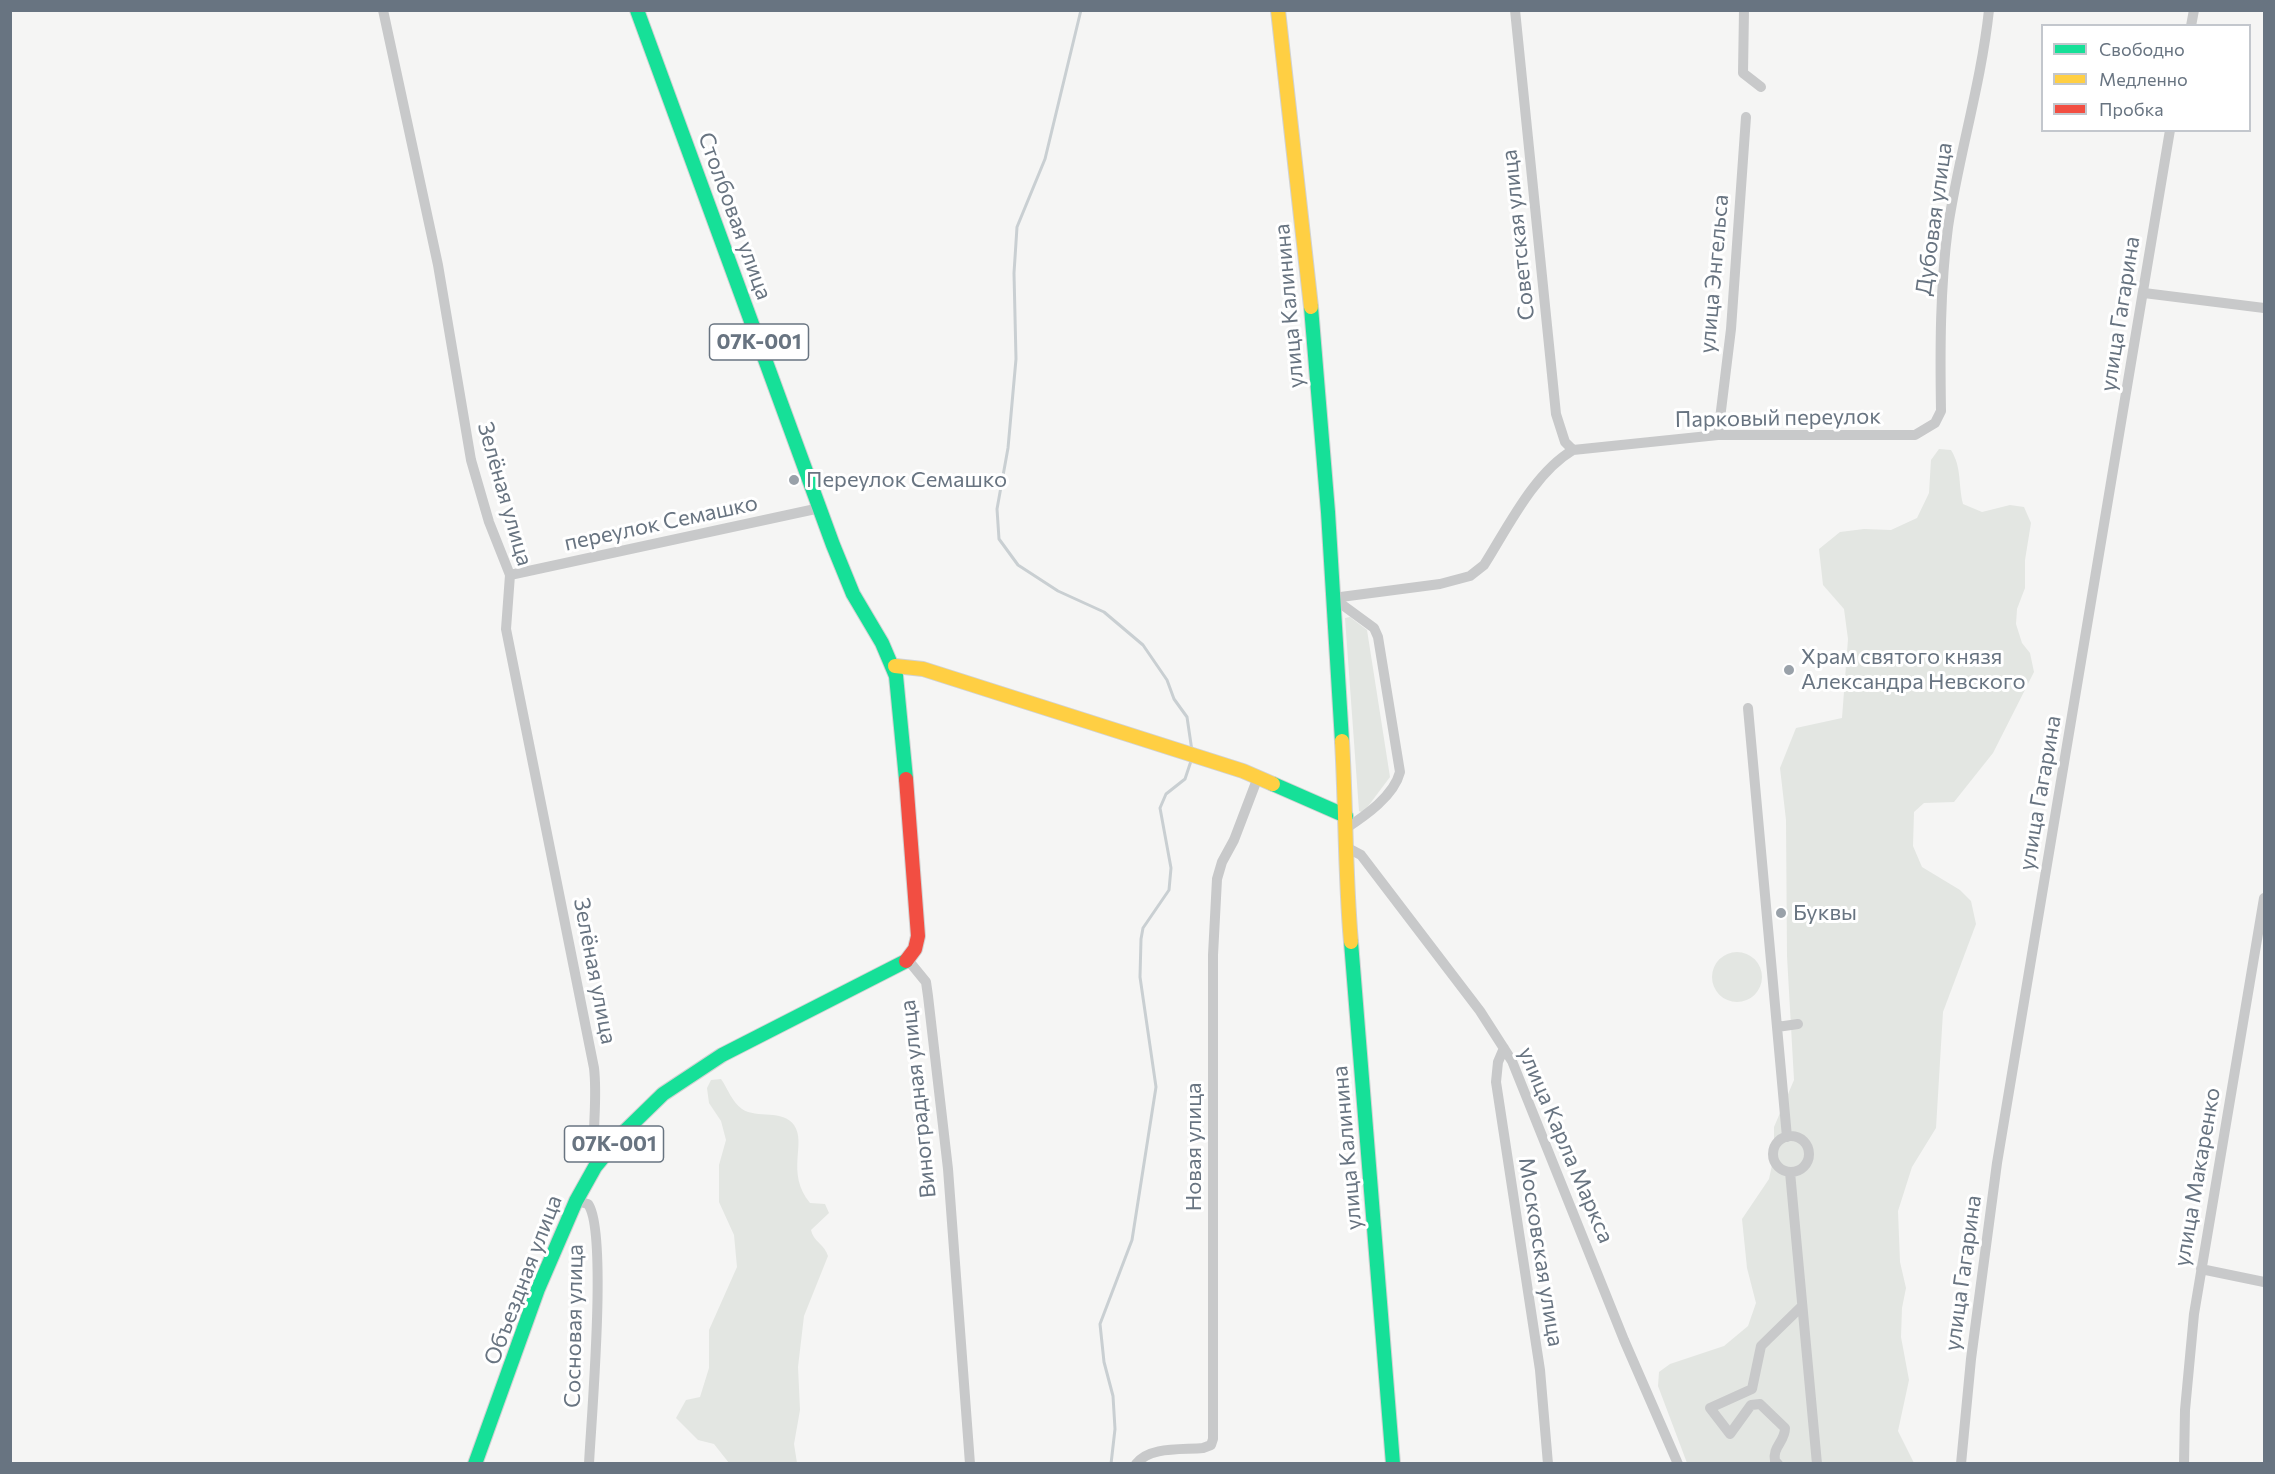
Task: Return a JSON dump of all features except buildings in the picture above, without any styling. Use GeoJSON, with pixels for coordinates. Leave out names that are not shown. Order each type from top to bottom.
{"type":"FeatureCollection","features":[{"type":"Feature","properties":{"kind":"street","name":"Зелёная улица"},"geometry":{"type":"LineString","coordinates":[[383,10],[438,265],[471,460],[489,522],[510,575],[506,629],[598,1095],[592,1143],[595,1167]]}},
{"type":"Feature","properties":{"kind":"street","name":"Столбовая улица"},"geometry":{"type":"LineString","coordinates":[[637,10],[820,508],[856,599],[881,638],[895,666]]}},
{"type":"Feature","properties":{"kind":"street","name":"улица Калинина"},"geometry":{"type":"LineString","coordinates":[[1278,10],[1307,263],[1333,598],[1346,823],[1344,846],[1394,1464]]}},
{"type":"Feature","properties":{"kind":"street","name":"Советская улица"},"geometry":{"type":"LineString","coordinates":[[1515,10],[1556,414],[1565,442],[1574,450]]}},
{"type":"Feature","properties":{"kind":"street"},"geometry":{"type":"LineString","coordinates":[[1744,10],[1743,73],[1761,87]]}},
{"type":"Feature","properties":{"kind":"street","name":"Дубовая улица"},"geometry":{"type":"LineString","coordinates":[[1927,430],[1935,423],[1941,411],[1941,303],[1948,228],[1984,56],[1989,10]]}},
{"type":"Feature","properties":{"kind":"street","name":"улица Энгельса"},"geometry":{"type":"LineString","coordinates":[[1718,435],[1731,329],[1746,117]]}},
{"type":"Feature","properties":{"kind":"street","name":"улица Гагарина"},"geometry":{"type":"LineString","coordinates":[[1961,1464],[1971,1359],[1997,1163],[2170,132]]}},
{"type":"Feature","properties":{"kind":"street"},"geometry":{"type":"LineString","coordinates":[[2144,293],[2265,308]]}},
{"type":"Feature","properties":{"kind":"street","name":"Парковый переулок"},"geometry":{"type":"LineString","coordinates":[[1333,598],[1440,584],[1470,576],[1484,565],[1545,472],[1558,459],[1574,450],[1718,435],[1915,435],[1927,430]]}},
{"type":"Feature","properties":{"kind":"street","name":"переулок Семашко"},"geometry":{"type":"LineString","coordinates":[[510,575],[820,508]]}},
{"type":"Feature","properties":{"kind":"street"},"geometry":{"type":"LineString","coordinates":[[895,666],[923,669],[1258,777],[1346,823],[1365,815],[1397,783],[1400,772],[1378,637],[1374,628],[1333,598]]}},
{"type":"Feature","properties":{"kind":"street","name":"07К-001"},"geometry":{"type":"LineString","coordinates":[[895,666],[899,688],[917,909],[915,949],[908,960]]}},
{"type":"Feature","properties":{"kind":"street"},"geometry":{"type":"LineString","coordinates":[[1748,708],[1759,887],[1767,974],[1777,1027],[1787,1137]]}},
{"type":"Feature","properties":{"kind":"street","name":"Новая улица"},"geometry":{"type":"LineString","coordinates":[[1136,1464],[1141,1457],[1150,1453],[1203,1448],[1212,1445],[1214,1439],[1213,955],[1217,890],[1222,862],[1234,840],[1258,777]]}},
{"type":"Feature","properties":{"kind":"street","name":"улица Карла Маркса"},"geometry":{"type":"LineString","coordinates":[[1344,846],[1360,855],[1480,1011],[1512,1061],[1624,1340],[1678,1464]]}},
{"type":"Feature","properties":{"kind":"street","name":"улица Макаренко"},"geometry":{"type":"LineString","coordinates":[[2184,1464],[2185,1410],[2201,1269],[2265,898]]}},
{"type":"Feature","properties":{"kind":"street","name":"Объездная улица"},"geometry":{"type":"LineString","coordinates":[[475,1464],[538,1289],[576,1201],[595,1167],[622,1133],[663,1094],[712,1061],[908,960]]}},
{"type":"Feature","properties":{"kind":"street","name":"Виноградная улица"},"geometry":{"type":"LineString","coordinates":[[908,960],[926,982],[928,996],[948,1169],[970,1464]]}},
{"type":"Feature","properties":{"kind":"street"},"geometry":{"type":"LineString","coordinates":[[1777,1027],[1798,1024]]}},
{"type":"Feature","properties":{"kind":"street","name":"Московская улица"},"geometry":{"type":"LineString","coordinates":[[1504,1048],[1498,1062],[1496,1082],[1540,1370],[1548,1464]]}},
{"type":"Feature","properties":{"kind":"street"},"geometry":{"type":"LineString","coordinates":[[1796,1136],[1809,1148],[1809,1157],[1806,1165],[1799,1171],[1790,1172],[1778,1167],[1773,1154],[1779,1141],[1796,1136]]}},
{"type":"Feature","properties":{"kind":"street"},"geometry":{"type":"LineString","coordinates":[[1790,1172],[1817,1464]]}},
{"type":"Feature","properties":{"kind":"street","name":"Сосновая улица"},"geometry":{"type":"LineString","coordinates":[[576,1201],[588,1204],[592,1209],[596,1242],[598,1296],[588,1464]]}},
{"type":"Feature","properties":{"kind":"street"},"geometry":{"type":"LineString","coordinates":[[2201,1269],[2265,1282]]}},
{"type":"Feature","properties":{"kind":"street"},"geometry":{"type":"LineString","coordinates":[[1778,1464],[1775,1461],[1775,1450],[1785,1436],[1785,1428],[1760,1404],[1751,1406],[1730,1434],[1710,1408],[1752,1389],[1761,1346],[1802,1306]]}},
{"type":"Feature","properties":{"kind":"shaded area"},"geometry":{"type":"Polygon","coordinates":[[[1939,449],[1951,450],[1958,469],[1963,504],[1982,512],[2010,505],[2024,507],[2031,523],[2025,560],[2025,588],[2017,609],[2016,624],[2022,643],[2030,653],[2034,672],[1993,753],[1954,802],[1924,803],[1914,812],[1913,846],[1922,867],[1960,890],[1971,901],[1976,924],[1943,1012],[1936,1128],[1912,1167],[1898,1211],[1900,1262],[1906,1288],[1902,1308],[1901,1337],[1909,1380],[1898,1431],[1914,1463],[1687,1463],[1658,1386],[1659,1372],[1670,1364],[1724,1346],[1748,1326],[1756,1303],[1747,1268],[1742,1219],[1769,1179],[1774,1156],[1774,1127],[1794,1080],[1787,956],[1786,820],[1780,768],[1796,728],[1842,718],[1848,639],[1844,609],[1823,585],[1819,549],[1840,532],[1864,529],[1891,530],[1917,518],[1929,493],[1931,460],[1939,449]]]}},
{"type":"Feature","properties":{"kind":"shaded area"},"geometry":{"type":"Polygon","coordinates":[[[1350,617],[1367,630],[1390,777],[1363,813],[1359,811],[1345,618],[1350,617]]]}},
{"type":"Feature","properties":{"kind":"shaded area"},"geometry":{"type":"Polygon","coordinates":[[[1737,952],[1755,959],[1762,977],[1755,995],[1737,1002],[1719,995],[1712,977],[1719,959],[1737,952]]]}},
{"type":"Feature","properties":{"kind":"shaded area"},"geometry":{"type":"Polygon","coordinates":[[[721,1079],[742,1109],[783,1117],[794,1125],[798,1141],[797,1170],[803,1192],[810,1203],[825,1204],[829,1213],[811,1230],[828,1256],[804,1316],[798,1367],[800,1410],[794,1444],[797,1463],[729,1463],[714,1444],[698,1440],[676,1418],[686,1400],[700,1397],[709,1368],[709,1330],[737,1267],[734,1235],[719,1202],[719,1165],[726,1140],[721,1121],[709,1103],[707,1088],[711,1080],[721,1079]]]}},
{"type":"Feature","properties":{"kind":"waterway"},"geometry":{"type":"LineString","coordinates":[[1081,10],[1045,159],[1017,227],[1014,273],[1016,359],[1008,448],[997,509],[999,539],[1018,565],[1058,591],[1104,612],[1143,645],[1167,680],[1174,699],[1187,717],[1192,751]]}},
{"type":"Feature","properties":{"kind":"waterway"},"geometry":{"type":"LineString","coordinates":[[1111,1464],[1115,1429],[1113,1396],[1104,1362],[1100,1324],[1132,1240],[1156,1087],[1140,977],[1141,939],[1143,928],[1169,890],[1171,868],[1160,808],[1166,794],[1185,779],[1191,761]]}},
{"type":"Feature","properties":{"kind":"traffic: fast"},"geometry":{"type":"LineString","coordinates":[[637,10],[833,545],[853,594],[882,643],[896,676],[906,779]]}},
{"type":"Feature","properties":{"kind":"traffic: fast"},"geometry":{"type":"LineString","coordinates":[[1311,307],[1328,512],[1342,741]]}},
{"type":"Feature","properties":{"kind":"traffic: fast"},"geometry":{"type":"LineString","coordinates":[[1273,784],[1346,816]]}},
{"type":"Feature","properties":{"kind":"traffic: fast"},"geometry":{"type":"LineString","coordinates":[[1351,942],[1393,1464]]}},
{"type":"Feature","properties":{"kind":"traffic: fast"},"geometry":{"type":"LineString","coordinates":[[475,1464],[538,1289],[576,1201],[595,1167],[623,1133],[663,1094],[722,1055],[906,961]]}},
{"type":"Feature","properties":{"kind":"traffic: slow"},"geometry":{"type":"LineString","coordinates":[[1278,10],[1311,307]]}},
{"type":"Feature","properties":{"kind":"traffic: slow"},"geometry":{"type":"LineString","coordinates":[[895,666],[923,669],[1243,771],[1273,784]]}},
{"type":"Feature","properties":{"kind":"traffic: slow"},"geometry":{"type":"LineString","coordinates":[[1342,741],[1351,942]]}},
{"type":"Feature","properties":{"kind":"traffic: jam"},"geometry":{"type":"LineString","coordinates":[[906,779],[918,936],[915,949],[906,961]]}},
{"type":"Feature","properties":{"kind":"place","name":"Переулок Семашко"},"geometry":{"type":"Point","coordinates":[794,480]}},
{"type":"Feature","properties":{"kind":"place","name":"Храм святого князя Александра Невского"},"geometry":{"type":"Point","coordinates":[1789,670]}},
{"type":"Feature","properties":{"kind":"place","name":"Буквы"},"geometry":{"type":"Point","coordinates":[1781,913]}}]}
